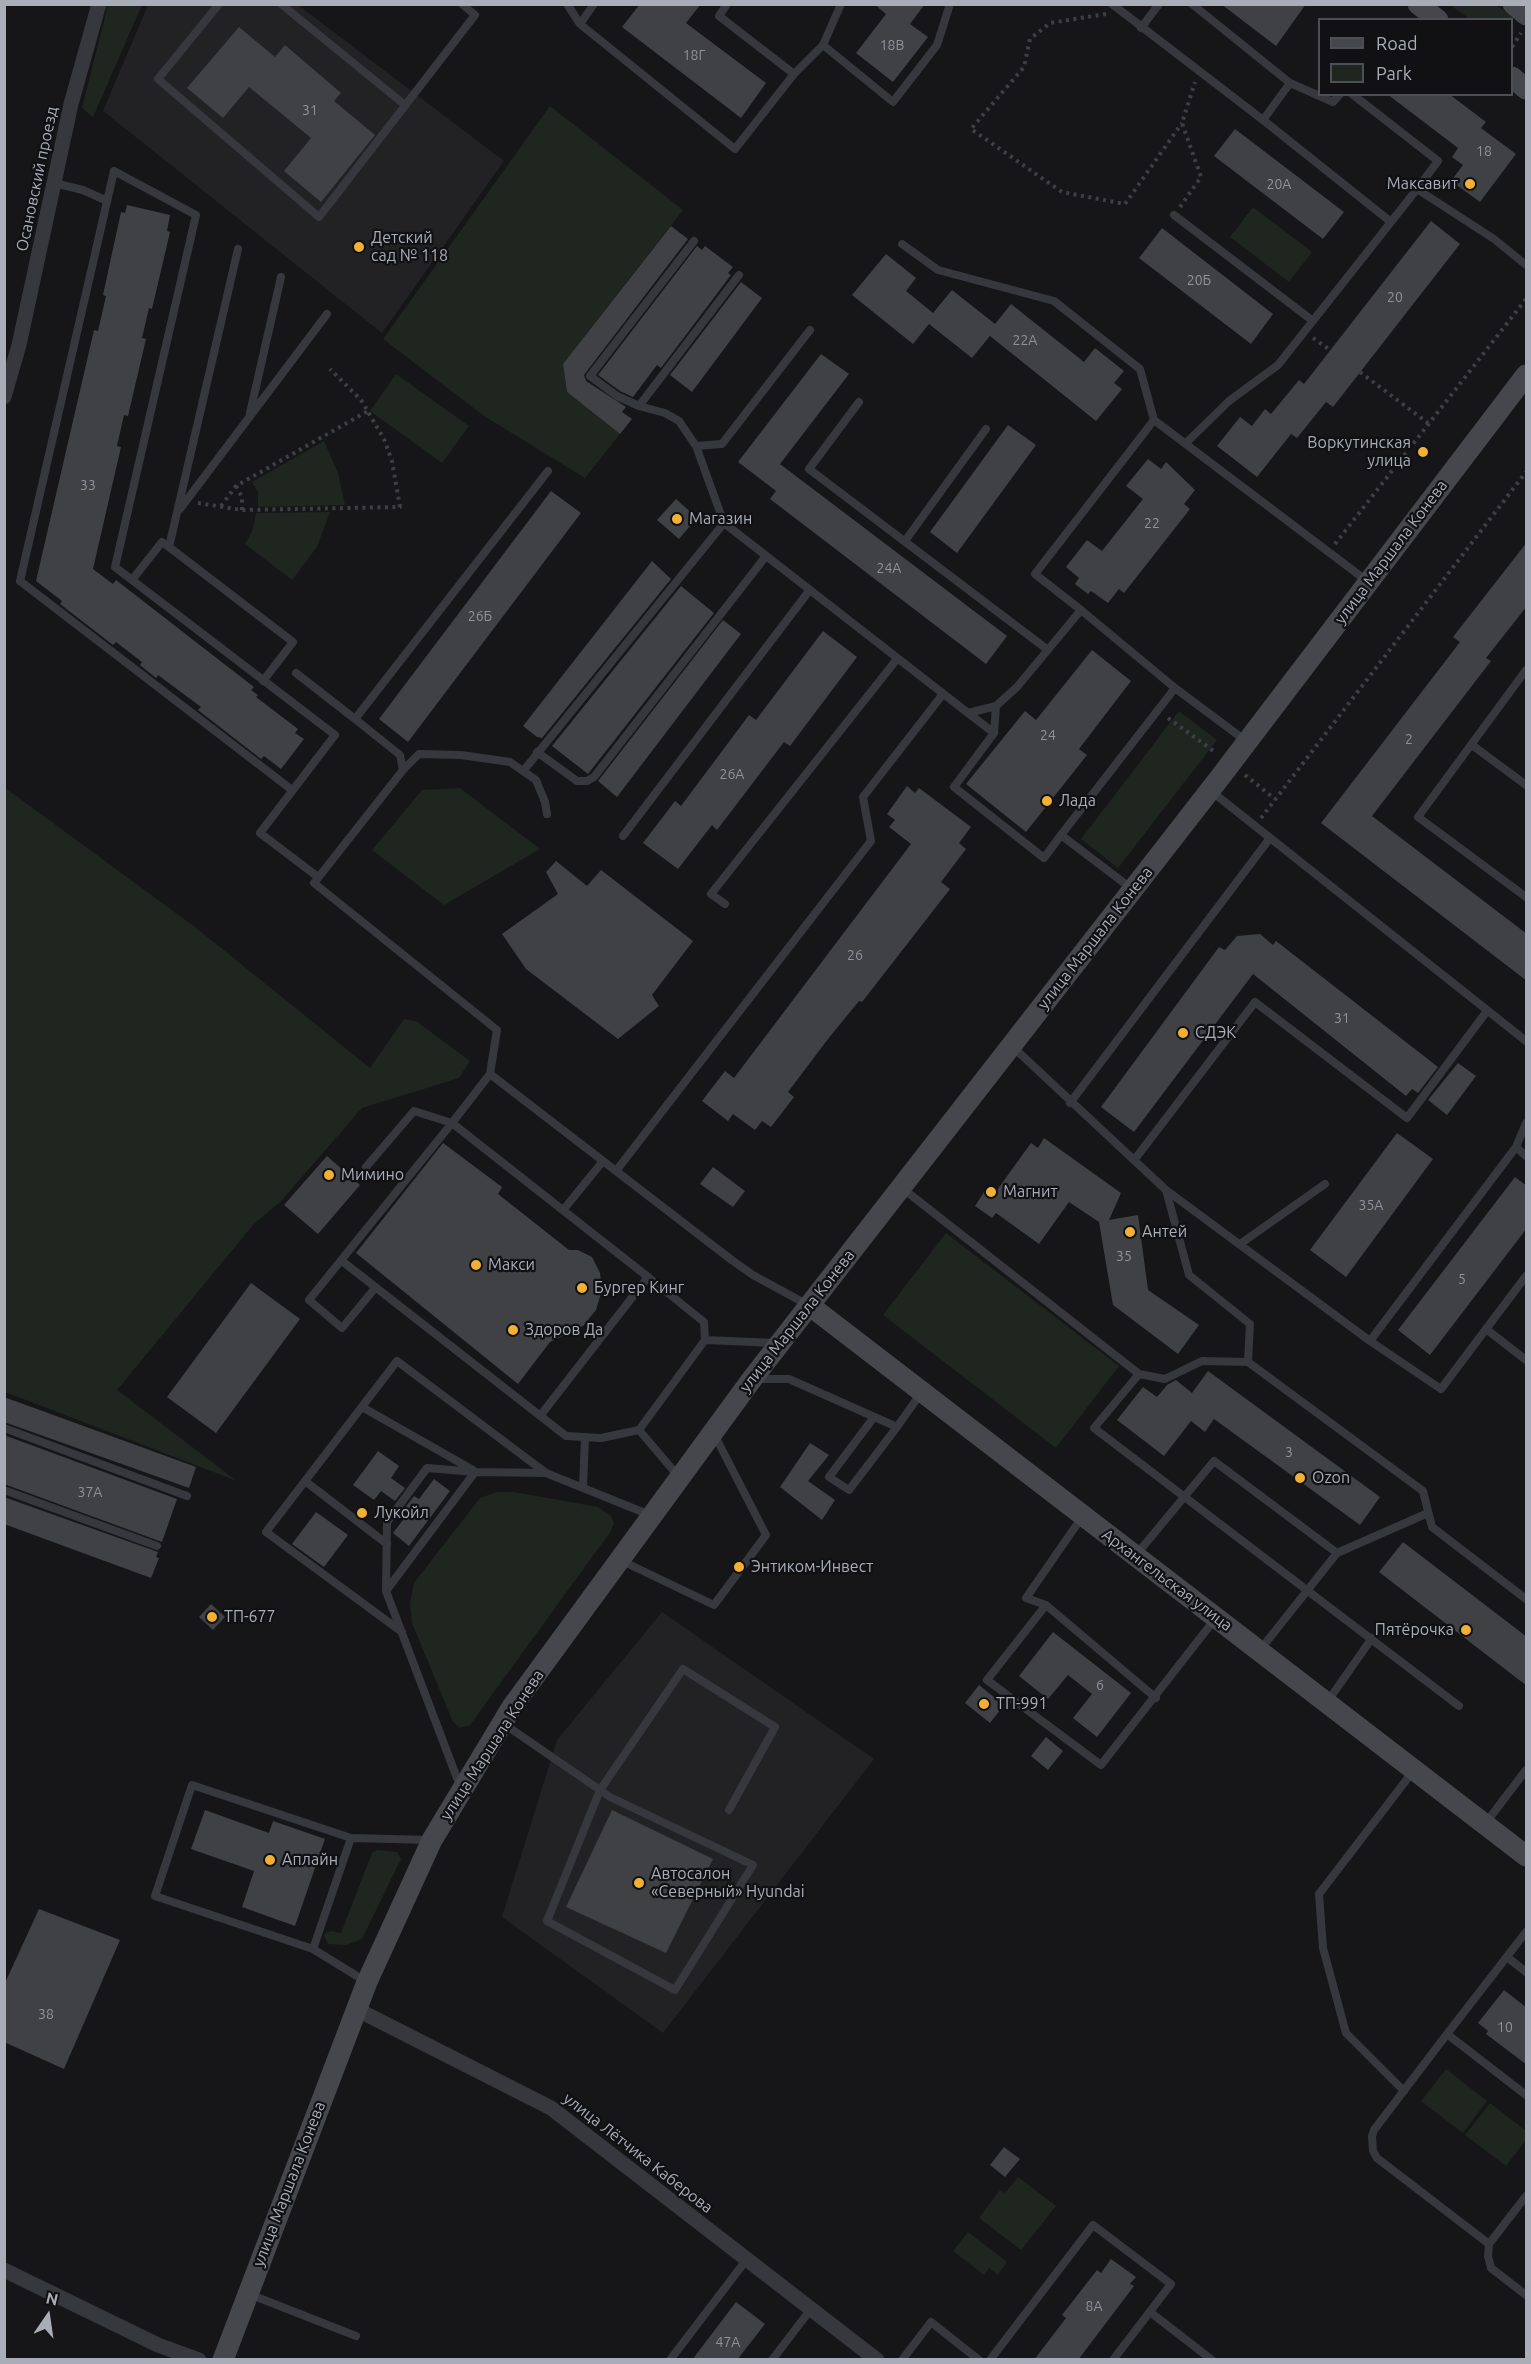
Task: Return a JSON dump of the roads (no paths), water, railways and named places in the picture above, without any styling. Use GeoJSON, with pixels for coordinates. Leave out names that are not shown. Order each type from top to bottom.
{"type":"FeatureCollection","features":[{"type":"Feature","properties":{"kind":"main road"},"geometry":{"type":"LineString","coordinates":[[1418,4],[1436,18]]}},
{"type":"Feature","properties":{"kind":"main road"},"geometry":{"type":"LineString","coordinates":[[1513,4],[1527,15]]}},
{"type":"Feature","properties":{"kind":"main road"},"geometry":{"type":"LineString","coordinates":[[1513,78],[1527,89]]}},
{"type":"Feature","properties":{"kind":"main road","name":"улица Маршала Конева"},"geometry":{"type":"LineString","coordinates":[[223,2360],[367,1982],[432,1840],[503,1724],[712,1431],[1210,790],[1527,375]]}},
{"type":"Feature","properties":{"kind":"main road","name":"Архангельская улица"},"geometry":{"type":"LineString","coordinates":[[809,1305],[1527,1856]]}},
{"type":"Feature","properties":{"kind":"street","name":"Осановский проезд"},"geometry":{"type":"LineString","coordinates":[[4,397],[19,345],[71,104],[99,4]]}},
{"type":"Feature","properties":{"kind":"street","name":"улица Лётчика Каберова"},"geometry":{"type":"LineString","coordinates":[[356,2009],[551,2108],[877,2360]]}},
{"type":"Feature","properties":{"kind":"street"},"geometry":{"type":"LineString","coordinates":[[4,2270],[158,2345],[199,2360]]}},
{"type":"Feature","properties":{"kind":"lane"},"geometry":{"type":"LineString","coordinates":[[219,4],[158,79],[319,217],[475,15],[462,4]]}},
{"type":"Feature","properties":{"kind":"lane"},"geometry":{"type":"LineString","coordinates":[[281,4],[405,105]]}},
{"type":"Feature","properties":{"kind":"lane"},"geometry":{"type":"LineString","coordinates":[[567,4],[580,24],[735,149],[794,74],[823,45],[841,4]]}},
{"type":"Feature","properties":{"kind":"lane"},"geometry":{"type":"LineString","coordinates":[[580,24],[594,4]]}},
{"type":"Feature","properties":{"kind":"lane"},"geometry":{"type":"LineString","coordinates":[[727,4],[719,15],[794,74]]}},
{"type":"Feature","properties":{"kind":"lane"},"geometry":{"type":"LineString","coordinates":[[823,45],[893,102],[937,45],[950,4]]}},
{"type":"Feature","properties":{"kind":"lane"},"geometry":{"type":"LineString","coordinates":[[1112,4],[1391,222]]}},
{"type":"Feature","properties":{"kind":"lane"},"geometry":{"type":"LineString","coordinates":[[1142,28],[1159,4]]}},
{"type":"Feature","properties":{"kind":"lane"},"geometry":{"type":"LineString","coordinates":[[1192,4],[1290,83],[1318,95]]}},
{"type":"Feature","properties":{"kind":"lane"},"geometry":{"type":"LineString","coordinates":[[1263,120],[1290,83]]}},
{"type":"Feature","properties":{"kind":"lane"},"geometry":{"type":"LineString","coordinates":[[1319,96],[1333,102],[1338,96]]}},
{"type":"Feature","properties":{"kind":"lane"},"geometry":{"type":"LineString","coordinates":[[1186,444],[1229,401],[1278,365],[1438,161],[1355,96]]}},
{"type":"Feature","properties":{"kind":"lane"},"geometry":{"type":"LineString","coordinates":[[292,790],[20,581],[114,171],[196,215],[115,567],[334,735],[260,833],[318,878]]}},
{"type":"Feature","properties":{"kind":"lane"},"geometry":{"type":"LineString","coordinates":[[54,183],[83,190],[107,201]]}},
{"type":"Feature","properties":{"kind":"lane"},"geometry":{"type":"LineString","coordinates":[[1417,189],[1494,238],[1527,265]]}},
{"type":"Feature","properties":{"kind":"lane"},"geometry":{"type":"LineString","coordinates":[[1174,215],[1313,321]]}},
{"type":"Feature","properties":{"kind":"lane"},"geometry":{"type":"LineString","coordinates":[[694,241],[590,376],[617,396],[639,406],[665,413],[679,421],[696,446],[724,523],[994,733]]}},
{"type":"Feature","properties":{"kind":"lane"},"geometry":{"type":"LineString","coordinates":[[902,244],[938,270],[1054,301],[1140,369],[1154,420],[1368,582]]}},
{"type":"Feature","properties":{"kind":"lane"},"geometry":{"type":"LineString","coordinates":[[169,548],[238,249]]}},
{"type":"Feature","properties":{"kind":"lane"},"geometry":{"type":"LineString","coordinates":[[639,406],[739,275]]}},
{"type":"Feature","properties":{"kind":"lane"},"geometry":{"type":"LineString","coordinates":[[249,417],[281,277]]}},
{"type":"Feature","properties":{"kind":"lane"},"geometry":{"type":"LineString","coordinates":[[177,513],[327,314]]}},
{"type":"Feature","properties":{"kind":"lane"},"geometry":{"type":"LineString","coordinates":[[696,446],[722,444],[810,330]]}},
{"type":"Feature","properties":{"kind":"lane"},"geometry":{"type":"LineString","coordinates":[[859,402],[809,469],[1048,651]]}},
{"type":"Feature","properties":{"kind":"lane"},"geometry":{"type":"LineString","coordinates":[[1154,420],[1035,574],[1175,688],[1247,742]]}},
{"type":"Feature","properties":{"kind":"lane"},"geometry":{"type":"LineString","coordinates":[[905,541],[986,429]]}},
{"type":"Feature","properties":{"kind":"lane"},"geometry":{"type":"LineString","coordinates":[[355,719],[548,471]]}},
{"type":"Feature","properties":{"kind":"lane"},"geometry":{"type":"LineString","coordinates":[[524,770],[724,523]]}},
{"type":"Feature","properties":{"kind":"lane"},"geometry":{"type":"LineString","coordinates":[[132,580],[162,542],[293,642],[263,681]]}},
{"type":"Feature","properties":{"kind":"lane"},"geometry":{"type":"LineString","coordinates":[[537,752],[577,781],[587,781],[594,777],[766,556]]}},
{"type":"Feature","properties":{"kind":"lane"},"geometry":{"type":"LineString","coordinates":[[623,836],[809,591]]}},
{"type":"Feature","properties":{"kind":"lane"},"geometry":{"type":"LineString","coordinates":[[968,713],[996,706],[1017,687],[1082,610]]}},
{"type":"Feature","properties":{"kind":"lane"},"geometry":{"type":"LineString","coordinates":[[725,904],[711,894],[897,659]]}},
{"type":"Feature","properties":{"kind":"lane"},"geometry":{"type":"LineString","coordinates":[[1527,670],[1418,817],[1527,897]]}},
{"type":"Feature","properties":{"kind":"lane"},"geometry":{"type":"LineString","coordinates":[[296,673],[400,755],[403,770]]}},
{"type":"Feature","properties":{"kind":"lane"},"geometry":{"type":"LineString","coordinates":[[996,706],[994,733],[954,787],[1044,858],[1175,688]]}},
{"type":"Feature","properties":{"kind":"lane"},"geometry":{"type":"LineString","coordinates":[[616,1171],[871,841],[863,797],[943,694]]}},
{"type":"Feature","properties":{"kind":"lane"},"geometry":{"type":"LineString","coordinates":[[1472,745],[1527,785]]}},
{"type":"Feature","properties":{"kind":"lane"},"geometry":{"type":"LineString","coordinates":[[376,1287],[342,1328],[309,1300],[490,1074],[497,1030],[314,883],[403,770],[419,754],[497,759],[524,770],[536,780],[542,791],[547,814]]}},
{"type":"Feature","properties":{"kind":"lane"},"geometry":{"type":"LineString","coordinates":[[1210,790],[1527,1041]]}},
{"type":"Feature","properties":{"kind":"lane"},"geometry":{"type":"LineString","coordinates":[[1061,835],[1132,889]]}},
{"type":"Feature","properties":{"kind":"lane"},"geometry":{"type":"LineString","coordinates":[[1070,1103],[1270,838]]}},
{"type":"Feature","properties":{"kind":"lane"},"geometry":{"type":"LineString","coordinates":[[1135,1159],[1255,1002],[1407,1118],[1487,1011]]}},
{"type":"Feature","properties":{"kind":"lane"},"geometry":{"type":"LineString","coordinates":[[1011,1046],[1166,1190],[1370,1341],[1441,1389],[1527,1276]]}},
{"type":"Feature","properties":{"kind":"lane"},"geometry":{"type":"LineString","coordinates":[[490,1074],[753,1275],[809,1305]]}},
{"type":"Feature","properties":{"kind":"lane"},"geometry":{"type":"LineString","coordinates":[[342,1261],[566,1436],[601,1438],[639,1430],[705,1340],[704,1322],[564,1209],[452,1123],[414,1111],[366,1167]]}},
{"type":"Feature","properties":{"kind":"lane"},"geometry":{"type":"LineString","coordinates":[[1370,1341],[1516,1148],[1527,1123]]}},
{"type":"Feature","properties":{"kind":"lane"},"geometry":{"type":"LineString","coordinates":[[1516,1148],[1527,1156]]}},
{"type":"Feature","properties":{"kind":"lane"},"geometry":{"type":"LineString","coordinates":[[564,1209],[603,1161]]}},
{"type":"Feature","properties":{"kind":"lane"},"geometry":{"type":"LineString","coordinates":[[1239,1244],[1325,1184]]}},
{"type":"Feature","properties":{"kind":"lane"},"geometry":{"type":"LineString","coordinates":[[901,1188],[1139,1374],[1166,1379],[1203,1361],[1248,1362],[1423,1491],[1432,1527],[1527,1599]]}},
{"type":"Feature","properties":{"kind":"lane"},"geometry":{"type":"LineString","coordinates":[[1166,1190],[1189,1275],[1250,1324],[1248,1362]]}},
{"type":"Feature","properties":{"kind":"lane"},"geometry":{"type":"LineString","coordinates":[[540,1416],[648,1277]]}},
{"type":"Feature","properties":{"kind":"lane"},"geometry":{"type":"LineString","coordinates":[[1486,1329],[1527,1360]]}},
{"type":"Feature","properties":{"kind":"lane"},"geometry":{"type":"LineString","coordinates":[[705,1340],[780,1343]]}},
{"type":"Feature","properties":{"kind":"lane"},"geometry":{"type":"LineString","coordinates":[[402,1632],[266,1532],[397,1361],[546,1473],[651,1516]]}},
{"type":"Feature","properties":{"kind":"lane"},"geometry":{"type":"LineString","coordinates":[[1139,1374],[1094,1428],[1459,1706]]}},
{"type":"Feature","properties":{"kind":"lane"},"geometry":{"type":"LineString","coordinates":[[752,1379],[789,1379],[897,1427]]}},
{"type":"Feature","properties":{"kind":"lane"},"geometry":{"type":"LineString","coordinates":[[874,1417],[829,1476],[849,1490],[922,1392]]}},
{"type":"Feature","properties":{"kind":"lane"},"geometry":{"type":"LineString","coordinates":[[362,1407],[475,1472]]}},
{"type":"Feature","properties":{"kind":"lane"},"geometry":{"type":"LineString","coordinates":[[4,1428],[188,1496]]}},
{"type":"Feature","properties":{"kind":"lane"},"geometry":{"type":"LineString","coordinates":[[639,1430],[679,1477]]}},
{"type":"Feature","properties":{"kind":"lane"},"geometry":{"type":"LineString","coordinates":[[619,1560],[714,1605],[766,1535],[712,1431]]}},
{"type":"Feature","properties":{"kind":"lane"},"geometry":{"type":"LineString","coordinates":[[583,1488],[585,1437]]}},
{"type":"Feature","properties":{"kind":"lane"},"geometry":{"type":"LineString","coordinates":[[1135,1556],[1214,1461],[1337,1553]]}},
{"type":"Feature","properties":{"kind":"lane"},"geometry":{"type":"LineString","coordinates":[[462,1791],[386,1591],[387,1522],[427,1468],[475,1472],[546,1473]]}},
{"type":"Feature","properties":{"kind":"lane"},"geometry":{"type":"LineString","coordinates":[[386,1591],[475,1472]]}},
{"type":"Feature","properties":{"kind":"lane"},"geometry":{"type":"LineString","coordinates":[[305,1481],[387,1544]]}},
{"type":"Feature","properties":{"kind":"lane"},"geometry":{"type":"LineString","coordinates":[[4,1490],[157,1546]]}},
{"type":"Feature","properties":{"kind":"lane"},"geometry":{"type":"LineString","coordinates":[[1260,1651],[1337,1553],[1428,1513]]}},
{"type":"Feature","properties":{"kind":"lane"},"geometry":{"type":"LineString","coordinates":[[1083,1515],[1026,1598],[1046,1605],[1156,1698]]}},
{"type":"Feature","properties":{"kind":"lane"},"geometry":{"type":"LineString","coordinates":[[1046,1605],[987,1680],[1101,1765],[1156,1698],[1216,1617]]}},
{"type":"Feature","properties":{"kind":"lane"},"geometry":{"type":"LineString","coordinates":[[1327,1702],[1372,1638]]}},
{"type":"Feature","properties":{"kind":"lane"},"geometry":{"type":"LineString","coordinates":[[503,1724],[600,1790],[753,1865],[675,1990],[547,1921],[600,1790],[683,1670],[776,1727],[729,1810]]}},
{"type":"Feature","properties":{"kind":"lane"},"geometry":{"type":"LineString","coordinates":[[1404,2091],[1346,2032],[1323,1948],[1319,1894],[1414,1770]]}},
{"type":"Feature","properties":{"kind":"lane"},"geometry":{"type":"LineString","coordinates":[[1485,1824],[1527,1770]]}},
{"type":"Feature","properties":{"kind":"lane"},"geometry":{"type":"LineString","coordinates":[[367,1982],[313,1949],[155,1896],[192,1785],[351,1838],[432,1840]]}},
{"type":"Feature","properties":{"kind":"lane"},"geometry":{"type":"LineString","coordinates":[[313,1949],[351,1838]]}},
{"type":"Feature","properties":{"kind":"lane"},"geometry":{"type":"LineString","coordinates":[[1489,2244],[1377,2158],[1373,2151],[1374,2130],[1527,1932]]}},
{"type":"Feature","properties":{"kind":"lane"},"geometry":{"type":"LineString","coordinates":[[1507,1957],[1527,1972]]}},
{"type":"Feature","properties":{"kind":"lane"},"geometry":{"type":"LineString","coordinates":[[1447,2034],[1527,2095]]}},
{"type":"Feature","properties":{"kind":"lane"},"geometry":{"type":"LineString","coordinates":[[1527,2196],[1489,2244],[1488,2256],[1491,2268],[1527,2295]]}},
{"type":"Feature","properties":{"kind":"lane"},"geometry":{"type":"LineString","coordinates":[[990,2360],[1093,2225],[1171,2284],[1113,2360]]}},
{"type":"Feature","properties":{"kind":"lane"},"geometry":{"type":"LineString","coordinates":[[670,2360],[747,2259]]}},
{"type":"Feature","properties":{"kind":"lane"},"geometry":{"type":"LineString","coordinates":[[248,2294],[356,2336]]}},
{"type":"Feature","properties":{"kind":"lane"},"geometry":{"type":"LineString","coordinates":[[772,2360],[811,2309]]}},
{"type":"Feature","properties":{"kind":"lane"},"geometry":{"type":"LineString","coordinates":[[1150,2312],[1212,2360]]}},
{"type":"Feature","properties":{"kind":"lane"},"geometry":{"type":"LineString","coordinates":[[902,2360],[931,2322],[980,2360]]}},
{"type":"Feature","properties":{"kind":"place","name":"Максавит"},"geometry":{"type":"Point","coordinates":[1470,184]}},
{"type":"Feature","properties":{"kind":"place","name":"Детский сад № 118"},"geometry":{"type":"Point","coordinates":[359,247]}},
{"type":"Feature","properties":{"kind":"place","name":"Воркутинская улица"},"geometry":{"type":"Point","coordinates":[1423,452]}},
{"type":"Feature","properties":{"kind":"place","name":"Магазин"},"geometry":{"type":"Point","coordinates":[677,519]}},
{"type":"Feature","properties":{"kind":"place","name":"Лада"},"geometry":{"type":"Point","coordinates":[1047,801]}},
{"type":"Feature","properties":{"kind":"place","name":"СДЭК"},"geometry":{"type":"Point","coordinates":[1183,1033]}},
{"type":"Feature","properties":{"kind":"place","name":"Мимино"},"geometry":{"type":"Point","coordinates":[329,1175]}},
{"type":"Feature","properties":{"kind":"place","name":"Магнит"},"geometry":{"type":"Point","coordinates":[991,1192]}},
{"type":"Feature","properties":{"kind":"place","name":"Антей"},"geometry":{"type":"Point","coordinates":[1130,1232]}},
{"type":"Feature","properties":{"kind":"place","name":"Макси"},"geometry":{"type":"Point","coordinates":[476,1265]}},
{"type":"Feature","properties":{"kind":"place","name":"Бургер Кинг"},"geometry":{"type":"Point","coordinates":[582,1288]}},
{"type":"Feature","properties":{"kind":"place","name":"Здоров Да"},"geometry":{"type":"Point","coordinates":[513,1330]}},
{"type":"Feature","properties":{"kind":"place","name":"Ozon"},"geometry":{"type":"Point","coordinates":[1300,1478]}},
{"type":"Feature","properties":{"kind":"place","name":"Лукойл"},"geometry":{"type":"Point","coordinates":[362,1513]}},
{"type":"Feature","properties":{"kind":"place","name":"Энтиком-Инвест"},"geometry":{"type":"Point","coordinates":[739,1567]}},
{"type":"Feature","properties":{"kind":"place","name":"ТП-677"},"geometry":{"type":"Point","coordinates":[212,1617]}},
{"type":"Feature","properties":{"kind":"place","name":"Пятёрочка"},"geometry":{"type":"Point","coordinates":[1466,1630]}},
{"type":"Feature","properties":{"kind":"place","name":"ТП-991"},"geometry":{"type":"Point","coordinates":[984,1704]}},
{"type":"Feature","properties":{"kind":"place","name":"Аплайн"},"geometry":{"type":"Point","coordinates":[270,1860]}},
{"type":"Feature","properties":{"kind":"place","name":"Автосалон «Северный» Hyundai"},"geometry":{"type":"Point","coordinates":[639,1883]}}]}
